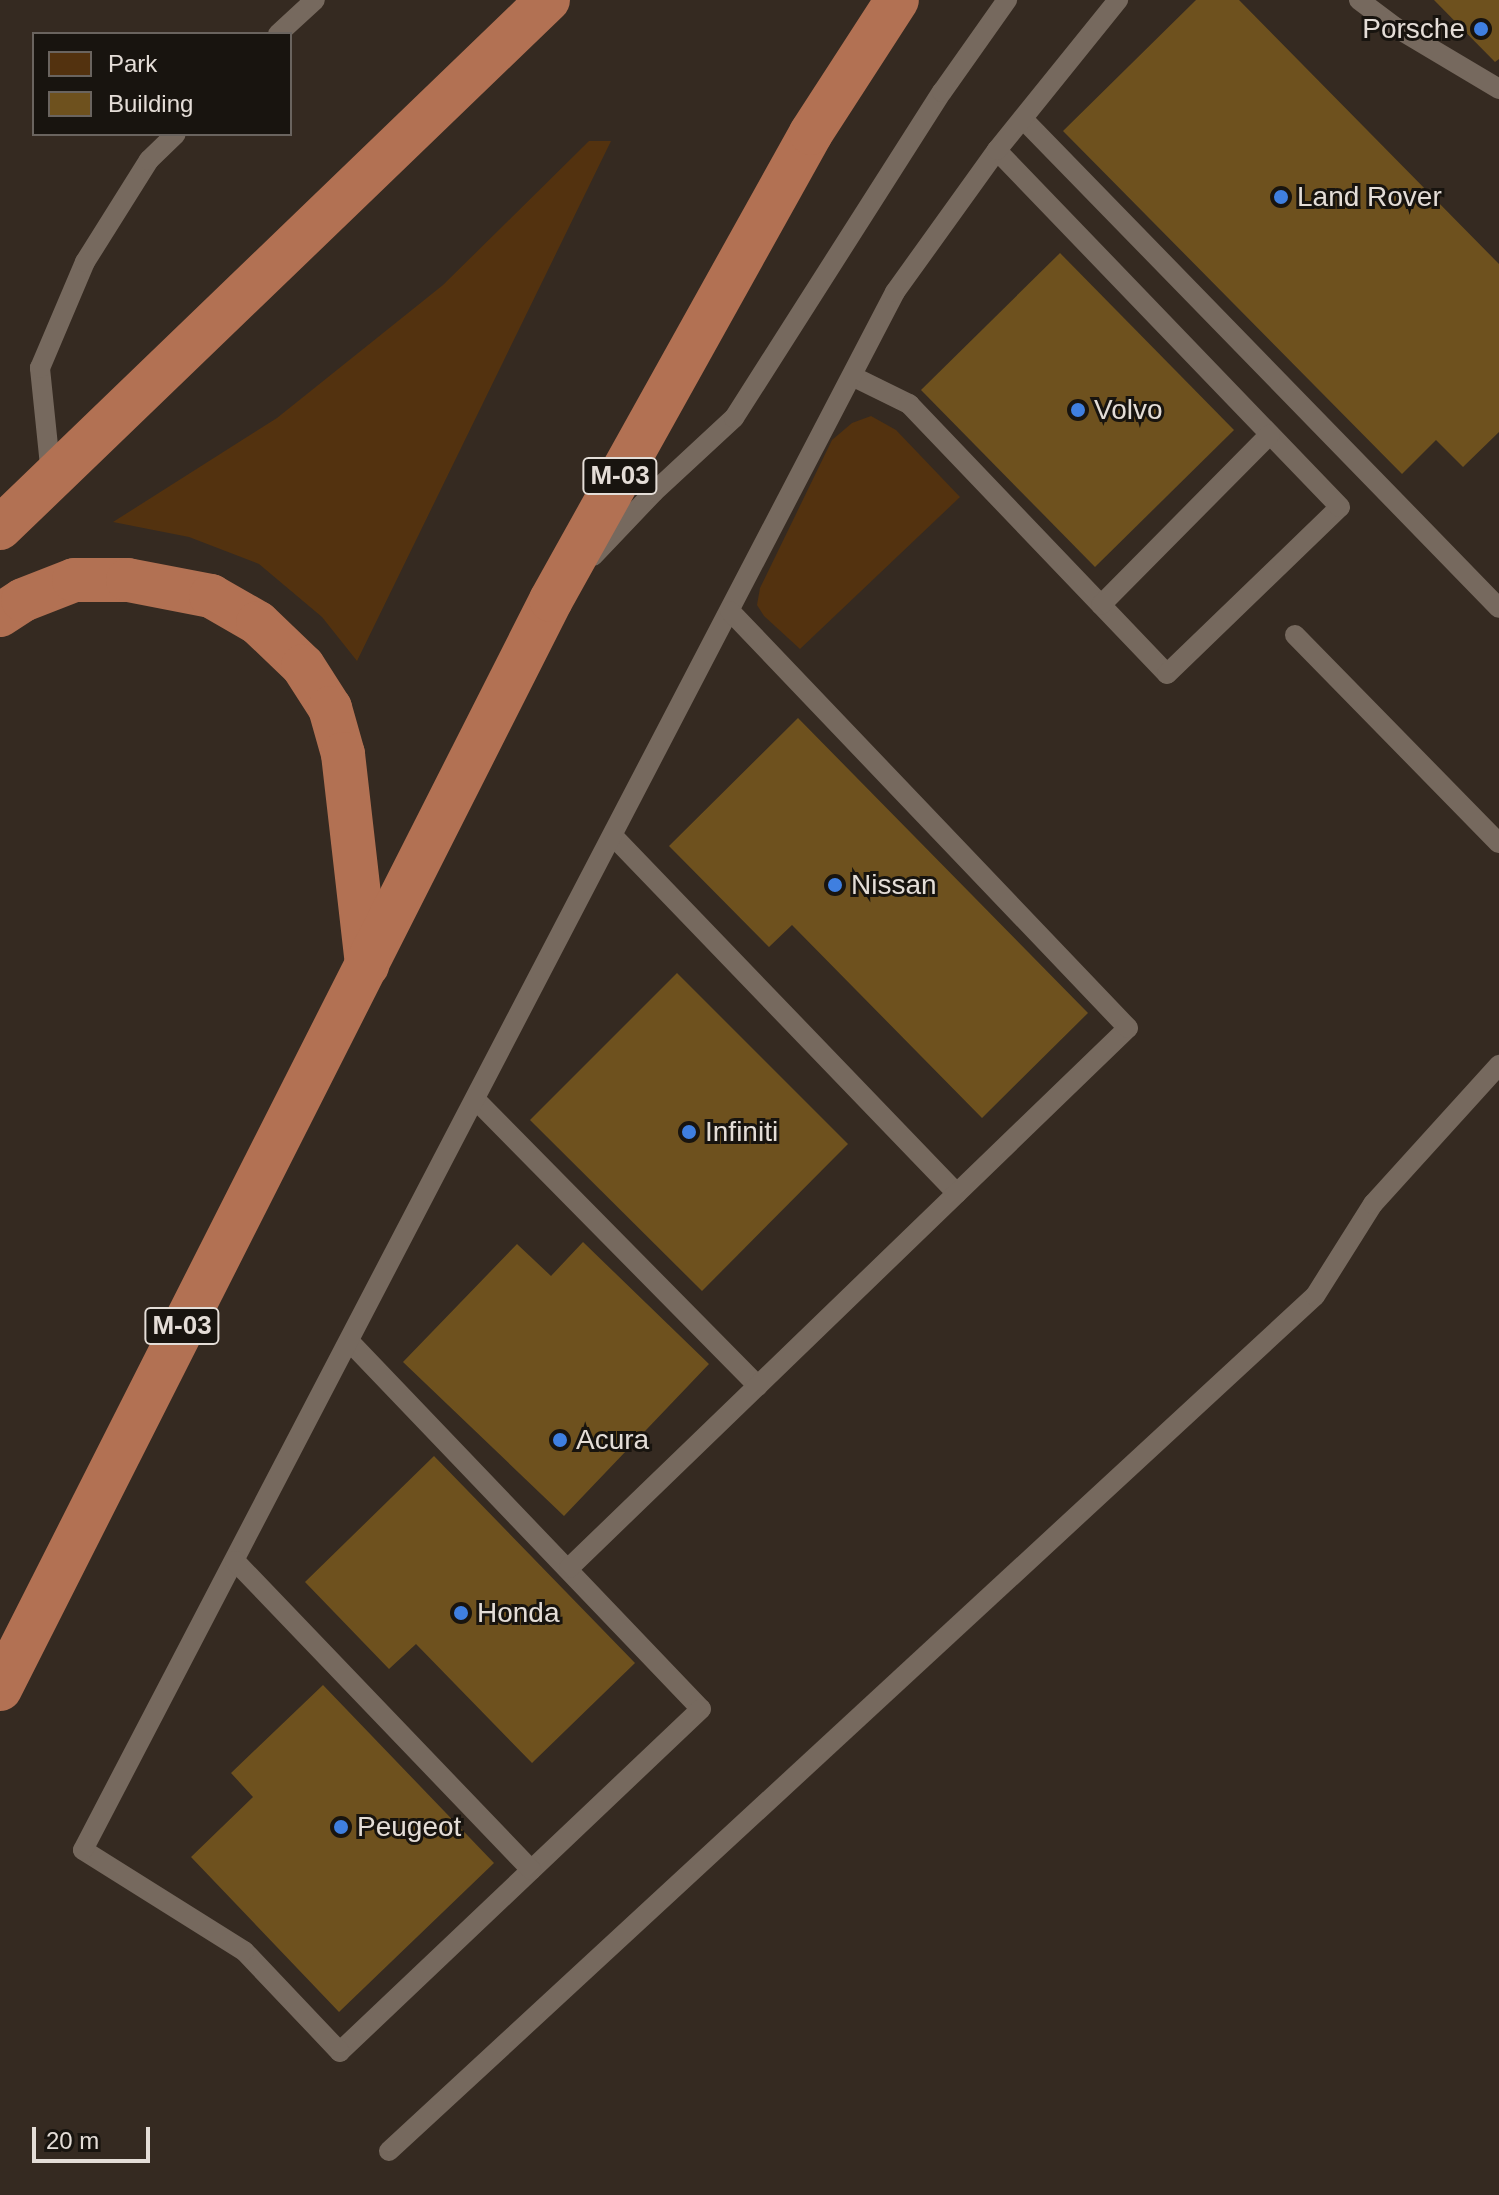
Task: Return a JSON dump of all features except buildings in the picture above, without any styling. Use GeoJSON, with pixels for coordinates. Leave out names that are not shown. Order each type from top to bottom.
{"type":"FeatureCollection","features":[{"type":"Feature","properties":{"kind":"highway"},"geometry":{"type":"LineString","coordinates":[[0,528],[548,0]]}},
{"type":"Feature","properties":{"kind":"highway","name":"М-03"},"geometry":{"type":"LineString","coordinates":[[0,1689],[551,600],[811,133],[897,0]]}},
{"type":"Feature","properties":{"kind":"highway"},"geometry":{"type":"LineString","coordinates":[[0,615],[23,600],[74,580],[128,580],[211,596],[258,623],[303,666],[330,708],[343,754],[367,966]]}},
{"type":"Feature","properties":{"kind":"lane"},"geometry":{"type":"LineString","coordinates":[[280,32],[315,0]]}},
{"type":"Feature","properties":{"kind":"lane"},"geometry":{"type":"LineString","coordinates":[[551,600],[654,492],[734,418],[942,92],[1007,0]]}},
{"type":"Feature","properties":{"kind":"lane"},"geometry":{"type":"LineString","coordinates":[[349,1341],[701,1709],[340,2052],[244,1951],[83,1850],[895,292],[997,150],[1118,0]]}},
{"type":"Feature","properties":{"kind":"lane"},"geometry":{"type":"LineString","coordinates":[[1359,0],[1395,27],[1499,89]]}},
{"type":"Feature","properties":{"kind":"lane"},"geometry":{"type":"LineString","coordinates":[[1023,119],[1499,608]]}},
{"type":"Feature","properties":{"kind":"lane"},"geometry":{"type":"LineString","coordinates":[[51,479],[40,368],[85,262],[149,160],[174,136]]}},
{"type":"Feature","properties":{"kind":"lane"},"geometry":{"type":"LineString","coordinates":[[852,376],[909,404],[1167,674],[1340,507],[997,150]]}},
{"type":"Feature","properties":{"kind":"lane"},"geometry":{"type":"LineString","coordinates":[[1101,605],[1270,434]]}},
{"type":"Feature","properties":{"kind":"lane"},"geometry":{"type":"LineString","coordinates":[[569,1568],[1128,1028],[730,611]]}},
{"type":"Feature","properties":{"kind":"lane"},"geometry":{"type":"LineString","coordinates":[[1295,635],[1499,843]]}},
{"type":"Feature","properties":{"kind":"lane"},"geometry":{"type":"LineString","coordinates":[[613,836],[957,1194]]}},
{"type":"Feature","properties":{"kind":"lane"},"geometry":{"type":"LineString","coordinates":[[389,2151],[1315,1296],[1373,1204],[1499,1065]]}},
{"type":"Feature","properties":{"kind":"lane"},"geometry":{"type":"LineString","coordinates":[[475,1099],[758,1386]]}},
{"type":"Feature","properties":{"kind":"lane"},"geometry":{"type":"LineString","coordinates":[[235,1561],[531,1870]]}},
{"type":"Feature","properties":{"kind":"green space"},"geometry":{"type":"Polygon","coordinates":[[[589,141],[611,141],[357,661],[322,617],[259,564],[189,537],[113,522],[277,418],[443,285],[589,141]]]}},
{"type":"Feature","properties":{"kind":"green space"},"geometry":{"type":"Polygon","coordinates":[[[871,416],[896,430],[960,497],[800,649],[764,616],[757,605],[760,588],[832,440],[852,423],[871,416]]]}},
{"type":"Feature","properties":{"kind":"place","name":"Porsche"},"geometry":{"type":"Point","coordinates":[1481,29]}},
{"type":"Feature","properties":{"kind":"place","name":"Land Rover"},"geometry":{"type":"Point","coordinates":[1281,197]}},
{"type":"Feature","properties":{"kind":"place","name":"Volvo"},"geometry":{"type":"Point","coordinates":[1078,410]}},
{"type":"Feature","properties":{"kind":"place","name":"Nissan"},"geometry":{"type":"Point","coordinates":[835,885]}},
{"type":"Feature","properties":{"kind":"place","name":"Infiniti"},"geometry":{"type":"Point","coordinates":[689,1132]}},
{"type":"Feature","properties":{"kind":"place","name":"Acura"},"geometry":{"type":"Point","coordinates":[560,1440]}},
{"type":"Feature","properties":{"kind":"place","name":"Honda"},"geometry":{"type":"Point","coordinates":[461,1613]}},
{"type":"Feature","properties":{"kind":"place","name":"Peugeot"},"geometry":{"type":"Point","coordinates":[341,1827]}}]}
